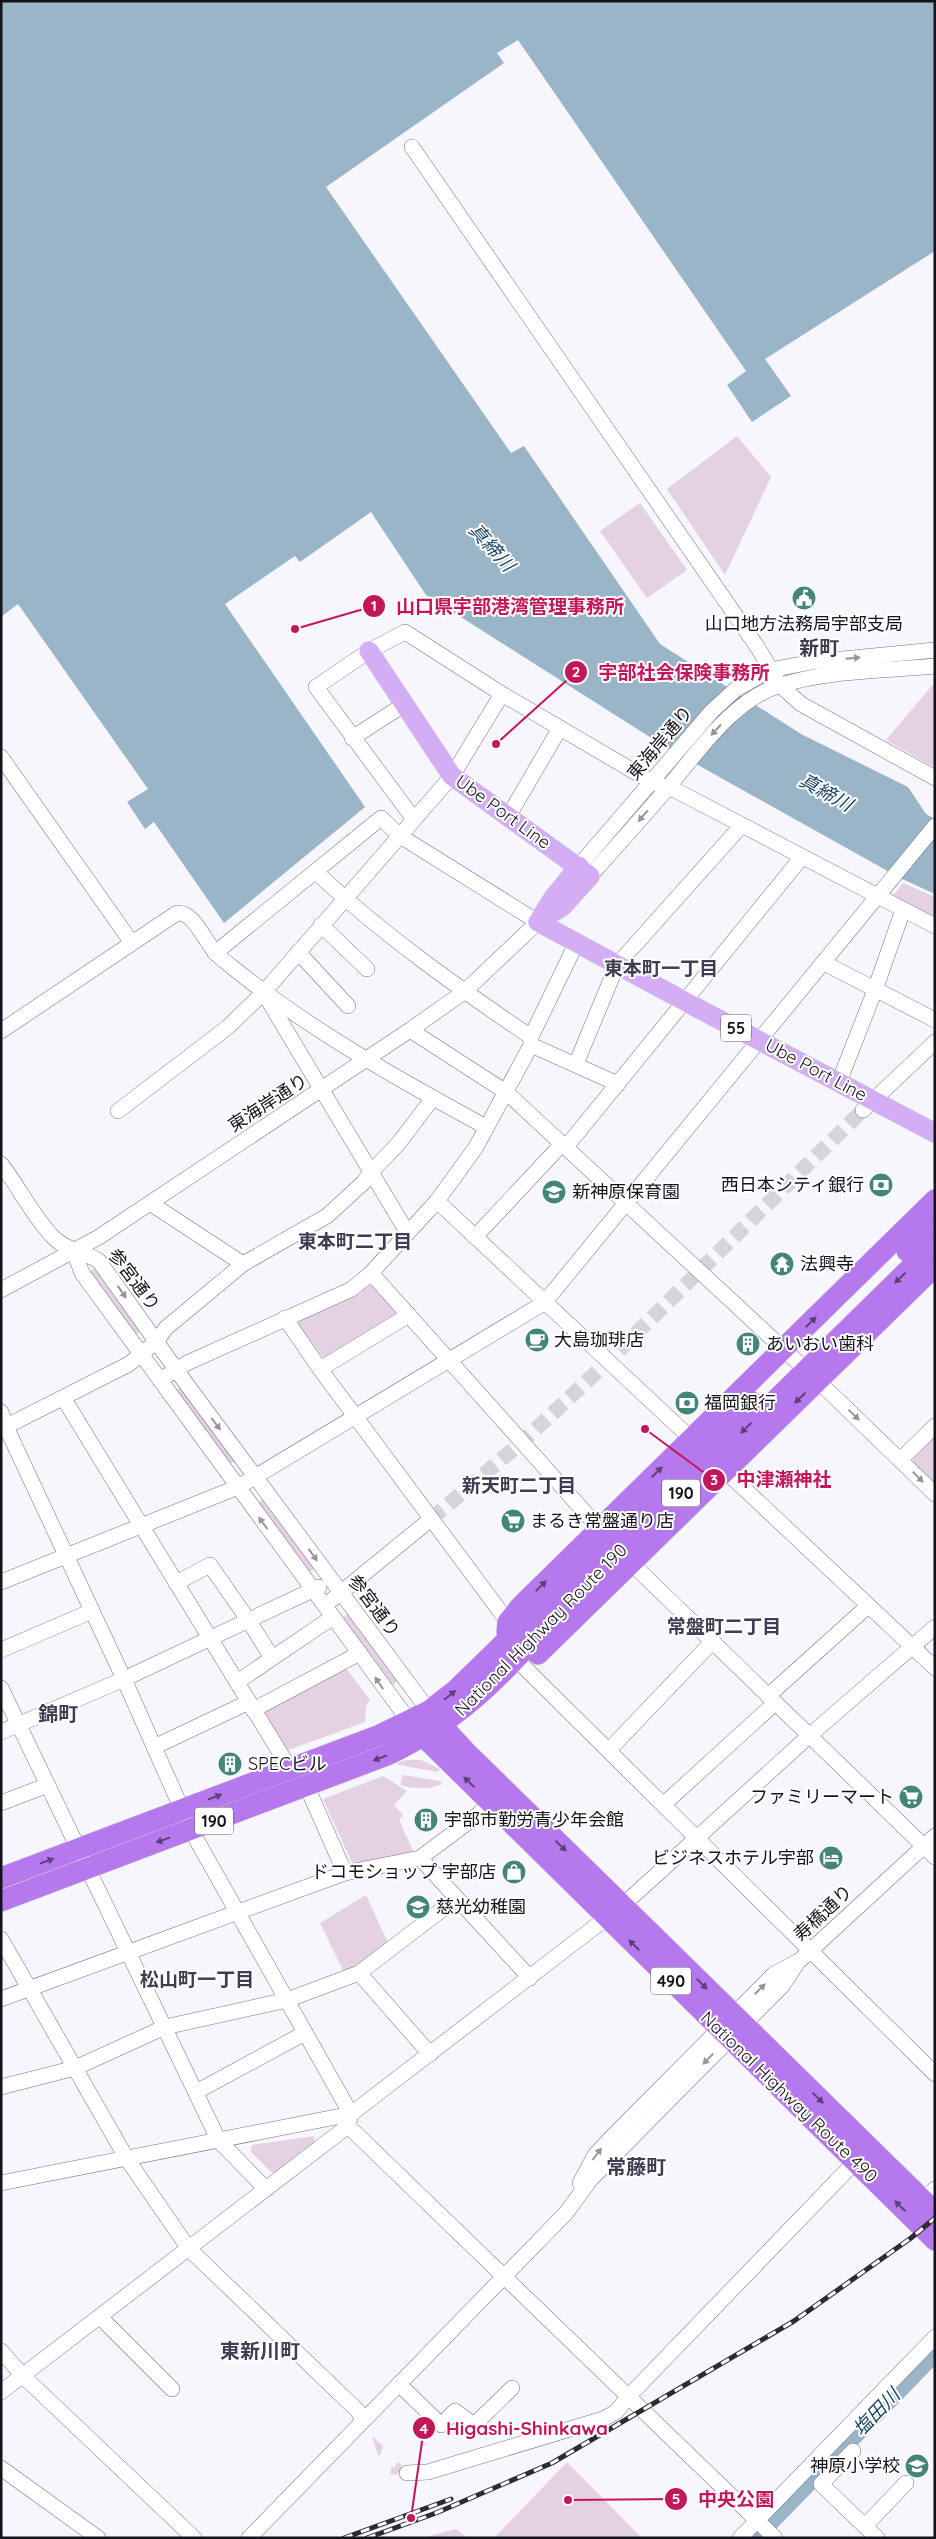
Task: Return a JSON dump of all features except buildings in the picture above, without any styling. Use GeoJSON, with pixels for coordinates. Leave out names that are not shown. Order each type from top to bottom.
{"type":"FeatureCollection","features":[{"type":"Feature","properties":{"kind":"highway"},"geometry":{"type":"LineString","coordinates":[[516,1645],[801,1365],[935,1200]]}},
{"type":"Feature","properties":{"kind":"highway","name":"National Highway Route 190"},"geometry":{"type":"LineString","coordinates":[[801,1365],[935,1224]]}},
{"type":"Feature","properties":{"kind":"highway","name":"National Highway Route 190"},"geometry":{"type":"LineString","coordinates":[[1,1901],[389,1755],[431,1725],[456,1690],[552,1619],[615,1546],[801,1365],[935,1244]]}},
{"type":"Feature","properties":{"kind":"highway"},"geometry":{"type":"LineString","coordinates":[[801,1365],[935,1266]]}},
{"type":"Feature","properties":{"kind":"highway","name":"National Highway Route 490"},"geometry":{"type":"LineString","coordinates":[[409,1721],[431,1725],[731,2027],[855,2162],[935,2240]]}},
{"type":"Feature","properties":{"kind":"highway","name":"190"},"geometry":{"type":"LineString","coordinates":[[1,1878],[380,1735],[409,1721]]}},
{"type":"Feature","properties":{"kind":"highway","name":"National Highway Route 490"},"geometry":{"type":"LineString","coordinates":[[431,1725],[489,1802],[615,1912]]}},
{"type":"Feature","properties":{"kind":"highway","name":"National Highway Route 490"},"geometry":{"type":"LineString","coordinates":[[731,2027],[930,2200]]}},
{"type":"Feature","properties":{"kind":"main road","name":"Ube Port Line"},"geometry":{"type":"LineString","coordinates":[[369,651],[452,776],[584,871]]}},
{"type":"Feature","properties":{"kind":"main road"},"geometry":{"type":"LineString","coordinates":[[538,922],[553,898],[584,871]]}},
{"type":"Feature","properties":{"kind":"main road","name":"Ube Port Line"},"geometry":{"type":"LineString","coordinates":[[538,922],[576,944],[838,1082],[868,1105],[935,1132]]}},
{"type":"Feature","properties":{"kind":"street"},"geometry":{"type":"LineString","coordinates":[[412,147],[744,627],[780,685],[801,704],[935,778]]}},
{"type":"Feature","properties":{"kind":"street"},"geometry":{"type":"LineString","coordinates":[[413,818],[316,687],[369,651],[405,632],[502,694],[652,782],[667,789],[678,791],[935,926]]}},
{"type":"Feature","properties":{"kind":"street","name":"東海岸通り"},"geometry":{"type":"LineString","coordinates":[[584,871],[672,755],[712,711],[736,689],[770,670],[812,662],[935,650]]}},
{"type":"Feature","properties":{"kind":"street","name":"東海岸通り"},"geometry":{"type":"LineString","coordinates":[[584,871],[667,789],[726,720],[751,699],[780,685],[813,678],[935,666]]}},
{"type":"Feature","properties":{"kind":"street"},"geometry":{"type":"LineString","coordinates":[[118,1111],[228,1027],[264,992],[400,836],[413,818],[452,776],[502,694]]}},
{"type":"Feature","properties":{"kind":"street"},"geometry":{"type":"LineString","coordinates":[[352,738],[404,704]]}},
{"type":"Feature","properties":{"kind":"street"},"geometry":{"type":"LineString","coordinates":[[508,817],[560,728]]}},
{"type":"Feature","properties":{"kind":"street"},"geometry":{"type":"LineString","coordinates":[[1,757],[132,943]]}},
{"type":"Feature","properties":{"kind":"street"},"geometry":{"type":"LineString","coordinates":[[215,952],[381,818],[400,836],[538,922]]}},
{"type":"Feature","properties":{"kind":"street"},"geometry":{"type":"LineString","coordinates":[[576,1064],[617,965],[742,825]]}},
{"type":"Feature","properties":{"kind":"street"},"geometry":{"type":"LineString","coordinates":[[1,1582],[238,1487],[544,1303],[935,826]]}},
{"type":"Feature","properties":{"kind":"street"},"geometry":{"type":"LineString","coordinates":[[475,1237],[564,1145],[618,1084],[802,857]]}},
{"type":"Feature","properties":{"kind":"street"},"geometry":{"type":"LineString","coordinates":[[316,872],[344,898],[464,992],[531,1041],[618,1084]]}},
{"type":"Feature","properties":{"kind":"street"},"geometry":{"type":"LineString","coordinates":[[838,1082],[875,990],[903,910]]}},
{"type":"Feature","properties":{"kind":"street"},"geometry":{"type":"LineString","coordinates":[[1,1031],[177,913],[183,913],[189,917],[215,952],[264,992],[366,1060],[486,1127]]}},
{"type":"Feature","properties":{"kind":"street","name":"東海岸通り"},"geometry":{"type":"LineString","coordinates":[[1,1290],[74,1251],[150,1203],[410,1030],[464,992],[538,922]]}},
{"type":"Feature","properties":{"kind":"street"},"geometry":{"type":"LineString","coordinates":[[321,925],[367,969]]}},
{"type":"Feature","properties":{"kind":"street"},"geometry":{"type":"LineString","coordinates":[[160,1380],[176,1369],[352,1289],[371,1273],[437,1201],[476,1147],[506,1092],[576,944]]}},
{"type":"Feature","properties":{"kind":"street"},"geometry":{"type":"LineString","coordinates":[[298,952],[348,1006]]}},
{"type":"Feature","properties":{"kind":"street"},"geometry":{"type":"LineString","coordinates":[[824,963],[935,1020]]}},
{"type":"Feature","properties":{"kind":"street"},"geometry":{"type":"LineString","coordinates":[[264,992],[407,1232]]}},
{"type":"Feature","properties":{"kind":"street"},"geometry":{"type":"LineString","coordinates":[[410,1030],[506,1092],[801,1365],[935,1494]]}},
{"type":"Feature","properties":{"kind":"street"},"geometry":{"type":"LineString","coordinates":[[868,1105],[935,1042]]}},
{"type":"Feature","properties":{"kind":"street"},"geometry":{"type":"LineString","coordinates":[[3,1428],[64,1399],[129,1364],[156,1342],[166,1328],[243,1264],[327,1216],[363,1183],[398,1144],[434,1098]]}},
{"type":"Feature","properties":{"kind":"street"},"geometry":{"type":"LineString","coordinates":[[1,1164],[55,1238],[74,1251]]}},
{"type":"Feature","properties":{"kind":"street"},"geometry":{"type":"LineString","coordinates":[[437,1201],[935,1668]]}},
{"type":"Feature","properties":{"kind":"street"},"geometry":{"type":"LineString","coordinates":[[150,1203],[243,1264]]}},
{"type":"Feature","properties":{"kind":"street","name":"参宮通り"},"geometry":{"type":"LineString","coordinates":[[74,1251],[90,1255],[100,1261],[156,1342],[342,1593],[431,1725]]}},
{"type":"Feature","properties":{"kind":"street","name":"参宮通り"},"geometry":{"type":"LineString","coordinates":[[74,1251],[82,1273],[312,1591],[409,1721]]}},
{"type":"Feature","properties":{"kind":"street"},"geometry":{"type":"LineString","coordinates":[[371,1273],[615,1546],[809,1736],[929,1841],[935,1857]]}},
{"type":"Feature","properties":{"kind":"street"},"geometry":{"type":"LineString","coordinates":[[320,1369],[409,1315]]}},
{"type":"Feature","properties":{"kind":"street"},"geometry":{"type":"LineString","coordinates":[[285,1318],[320,1369],[431,1519],[516,1645],[609,1750],[935,2074]]}},
{"type":"Feature","properties":{"kind":"street"},"geometry":{"type":"LineString","coordinates":[[64,1399],[290,1769]]}},
{"type":"Feature","properties":{"kind":"street"},"geometry":{"type":"LineString","coordinates":[[1,1412],[3,1428],[124,1679],[191,1830],[239,1912],[350,2120],[505,2275],[765,2529]]}},
{"type":"Feature","properties":{"kind":"street"},"geometry":{"type":"LineString","coordinates":[[900,1460],[935,1426]]}},
{"type":"Feature","properties":{"kind":"street"},"geometry":{"type":"LineString","coordinates":[[237,1682],[272,1658],[328,1612],[342,1593],[431,1519]]}},
{"type":"Feature","properties":{"kind":"street"},"geometry":{"type":"LineString","coordinates":[[176,1584],[210,1565],[250,1620],[272,1658]]}},
{"type":"Feature","properties":{"kind":"street"},"geometry":{"type":"LineString","coordinates":[[1,1732],[124,1679],[332,1581]]}},
{"type":"Feature","properties":{"kind":"street"},"geometry":{"type":"LineString","coordinates":[[664,1804],[868,1606]]}},
{"type":"Feature","properties":{"kind":"street"},"geometry":{"type":"LineString","coordinates":[[1,1650],[92,1611]]}},
{"type":"Feature","properties":{"kind":"street"},"geometry":{"type":"LineString","coordinates":[[1,2392],[266,2189],[430,2054],[615,1912],[809,1736],[935,1627]]}},
{"type":"Feature","properties":{"kind":"street"},"geometry":{"type":"LineString","coordinates":[[609,1750],[712,1641]]}},
{"type":"Feature","properties":{"kind":"street"},"geometry":{"type":"LineString","coordinates":[[154,1746],[251,1706],[360,1653]]}},
{"type":"Feature","properties":{"kind":"street"},"geometry":{"type":"LineString","coordinates":[[1,1688],[77,1850],[130,1954],[220,2141],[266,2189]]}},
{"type":"Feature","properties":{"kind":"street"},"geometry":{"type":"LineString","coordinates":[[1,1803],[48,1785]]}},
{"type":"Feature","properties":{"kind":"street"},"geometry":{"type":"LineString","coordinates":[[306,1787],[345,1873]]}},
{"type":"Feature","properties":{"kind":"street"},"geometry":{"type":"LineString","coordinates":[[1,1999],[130,1954],[345,1873],[420,1858],[479,1814],[489,1802]]}},
{"type":"Feature","properties":{"kind":"street","name":"寿橋通り"},"geometry":{"type":"LineString","coordinates":[[249,2538],[566,2213],[591,2179],[731,2027],[774,1974],[798,1962],[929,1841]]}},
{"type":"Feature","properties":{"kind":"street"},"geometry":{"type":"LineString","coordinates":[[420,1858],[530,1978]]}},
{"type":"Feature","properties":{"kind":"street"},"geometry":{"type":"LineString","coordinates":[[1,2087],[75,2068],[165,2027],[287,2000],[359,1973],[456,1899]]}},
{"type":"Feature","properties":{"kind":"street"},"geometry":{"type":"LineString","coordinates":[[1,1939],[127,2159],[189,2249],[358,2411],[363,2420]]}},
{"type":"Feature","properties":{"kind":"street"},"geometry":{"type":"LineString","coordinates":[[359,1973],[430,2054]]}},
{"type":"Feature","properties":{"kind":"street"},"geometry":{"type":"LineString","coordinates":[[196,2092],[305,2033]]}},
{"type":"Feature","properties":{"kind":"street"},"geometry":{"type":"LineString","coordinates":[[1,2183],[220,2141],[350,2120]]}},
{"type":"Feature","properties":{"kind":"street"},"geometry":{"type":"LineString","coordinates":[[407,2473],[428,2472],[603,2419],[616,2412],[628,2396],[855,2162]]}},
{"type":"Feature","properties":{"kind":"street"},"geometry":{"type":"LineString","coordinates":[[100,2317],[172,2389]]}},
{"type":"Feature","properties":{"kind":"street"},"geometry":{"type":"LineString","coordinates":[[740,2538],[765,2529],[935,2337]]}},
{"type":"Feature","properties":{"kind":"street"},"geometry":{"type":"LineString","coordinates":[[1,2351],[23,2376],[194,2538]]}},
{"type":"Feature","properties":{"kind":"street"},"geometry":{"type":"LineString","coordinates":[[399,2384],[441,2425],[455,2411],[474,2425],[512,2388]]}},
{"type":"Feature","properties":{"kind":"street"},"geometry":{"type":"LineString","coordinates":[[852,2451],[821,2484],[877,2538]]}},
{"type":"Feature","properties":{"kind":"street"},"geometry":{"type":"LineString","coordinates":[[1,2468],[98,2538]]}},
{"type":"Feature","properties":{"kind":"street"},"geometry":{"type":"LineString","coordinates":[[865,2526],[906,2483]]}},
{"type":"Feature","properties":{"kind":"shaded area"},"geometry":{"type":"Polygon","coordinates":[[[737,436],[771,477],[725,575],[667,489],[737,436]]]}},
{"type":"Feature","properties":{"kind":"shaded area"},"geometry":{"type":"Polygon","coordinates":[[[640,503],[687,570],[647,598],[600,531],[640,503]]]}},
{"type":"Feature","properties":{"kind":"shaded area"},"geometry":{"type":"Polygon","coordinates":[[[935,682],[935,768],[886,740],[935,682]]]}},
{"type":"Feature","properties":{"kind":"shaded area"},"geometry":{"type":"Polygon","coordinates":[[[903,883],[935,897],[935,920],[892,897],[903,883]]]}},
{"type":"Feature","properties":{"kind":"shaded area"},"geometry":{"type":"Polygon","coordinates":[[[96,1267],[141,1331],[135,1335],[90,1271],[96,1267]]]}},
{"type":"Feature","properties":{"kind":"shaded area"},"geometry":{"type":"Polygon","coordinates":[[[365,1285],[372,1285],[400,1314],[326,1361],[298,1325],[300,1319],[360,1294],[365,1285]]]}},
{"type":"Feature","properties":{"kind":"shaded area"},"geometry":{"type":"Polygon","coordinates":[[[183,1386],[236,1460],[229,1465],[175,1391],[183,1386]]]}},
{"type":"Feature","properties":{"kind":"shaded area"},"geometry":{"type":"Polygon","coordinates":[[[935,1437],[935,1483],[913,1462],[914,1458],[935,1437]]]}},
{"type":"Feature","properties":{"kind":"shaded area"},"geometry":{"type":"Polygon","coordinates":[[[265,1498],[316,1568],[307,1573],[256,1504],[265,1498]]]}},
{"type":"Feature","properties":{"kind":"shaded area"},"geometry":{"type":"Polygon","coordinates":[[[349,1613],[398,1681],[390,1687],[341,1619],[349,1613]]]}},
{"type":"Feature","properties":{"kind":"shaded area"},"geometry":{"type":"Polygon","coordinates":[[[346,1668],[370,1700],[366,1706],[365,1722],[286,1751],[264,1712],[346,1668]]]}},
{"type":"Feature","properties":{"kind":"shaded area"},"geometry":{"type":"Polygon","coordinates":[[[421,1760],[440,1769],[438,1772],[399,1765],[397,1762],[421,1760]]]}},
{"type":"Feature","properties":{"kind":"shaded area"},"geometry":{"type":"Polygon","coordinates":[[[403,1775],[440,1781],[442,1784],[427,1788],[400,1785],[403,1775]]]}},
{"type":"Feature","properties":{"kind":"shaded area"},"geometry":{"type":"Polygon","coordinates":[[[383,1776],[407,1791],[394,1805],[403,1815],[399,1820],[415,1855],[353,1865],[323,1799],[383,1776]]]}},
{"type":"Feature","properties":{"kind":"shaded area"},"geometry":{"type":"Polygon","coordinates":[[[366,1895],[388,1943],[360,1965],[344,1972],[320,1923],[366,1895]]]}},
{"type":"Feature","properties":{"kind":"shaded area"},"geometry":{"type":"Polygon","coordinates":[[[314,2136],[315,2145],[277,2173],[272,2173],[251,2152],[252,2145],[314,2136]]]}},
{"type":"Feature","properties":{"kind":"shaded area"},"geometry":{"type":"Polygon","coordinates":[[[372,2436],[383,2446],[380,2455],[378,2455],[372,2436]]]}},
{"type":"Feature","properties":{"kind":"shaded area"},"geometry":{"type":"Polygon","coordinates":[[[397,2462],[401,2464],[402,2470],[398,2474],[393,2475],[390,2473],[392,2467],[395,2467],[397,2462]]]}},
{"type":"Feature","properties":{"kind":"shaded area"},"geometry":{"type":"Polygon","coordinates":[[[567,2462],[642,2538],[494,2538],[567,2462]]]}},
{"type":"Feature","properties":{"kind":"shaded area"},"geometry":{"type":"Polygon","coordinates":[[[456,2529],[467,2538],[422,2538],[456,2529]]]}},
{"type":"Feature","properties":{"kind":"water","name":"真締川"},"geometry":{"type":"Polygon","coordinates":[[[1,1],[935,1],[935,251],[765,359],[791,396],[752,422],[727,385],[746,371],[518,40],[497,53],[504,63],[326,187],[511,453],[524,446],[660,644],[801,734],[908,787],[926,814],[935,819],[935,894],[900,878],[664,746],[426,595],[371,512],[300,562],[295,556],[225,604],[365,807],[224,923],[154,822],[145,829],[127,802],[148,789],[18,604],[1,617],[1,1]]]}},
{"type":"Feature","properties":{"kind":"waterway","name":"塩田川"},"geometry":{"type":"LineString","coordinates":[[754,2538],[935,2352]]}},
{"type":"Feature","properties":{"kind":"tunnel"},"geometry":{"type":"LineString","coordinates":[[431,1519],[522,1442],[602,1367],[863,1110]]}},
{"type":"Feature","properties":{"kind":"railway"},"geometry":{"type":"LineString","coordinates":[[367,2538],[436,2513],[552,2463],[794,2321],[911,2238],[935,2218]]}},
{"type":"Feature","properties":{"kind":"railway"},"geometry":{"type":"LineString","coordinates":[[344,2538],[451,2499]]}},
{"type":"Feature","properties":{"kind":"place","name":"山口地方法務局宇部支局"},"geometry":{"type":"Point","coordinates":[804,598]}},
{"type":"Feature","properties":{"kind":"place","name":"山口県宇部港湾管理事務所"},"geometry":{"type":"Point","coordinates":[295,629]}},
{"type":"Feature","properties":{"kind":"place","name":"宇部社会保険事務所"},"geometry":{"type":"Point","coordinates":[496,744]}},
{"type":"Feature","properties":{"kind":"place","name":"西日本シティ銀行"},"geometry":{"type":"Point","coordinates":[881,1185]}},
{"type":"Feature","properties":{"kind":"place","name":"新神原保育園"},"geometry":{"type":"Point","coordinates":[554,1192]}},
{"type":"Feature","properties":{"kind":"place","name":"法興寺"},"geometry":{"type":"Point","coordinates":[782,1264]}},
{"type":"Feature","properties":{"kind":"place","name":"大島珈琲店"},"geometry":{"type":"Point","coordinates":[537,1340]}},
{"type":"Feature","properties":{"kind":"place","name":"あいおい歯科"},"geometry":{"type":"Point","coordinates":[748,1344]}},
{"type":"Feature","properties":{"kind":"place","name":"福岡銀行"},"geometry":{"type":"Point","coordinates":[687,1403]}},
{"type":"Feature","properties":{"kind":"place","name":"中津瀬神社"},"geometry":{"type":"Point","coordinates":[645,1429]}},
{"type":"Feature","properties":{"kind":"place","name":"まるき常盤通り店"},"geometry":{"type":"Point","coordinates":[513,1521]}},
{"type":"Feature","properties":{"kind":"place","name":"SPECビル"},"geometry":{"type":"Point","coordinates":[230,1764]}},
{"type":"Feature","properties":{"kind":"place","name":"ファミリーマート"},"geometry":{"type":"Point","coordinates":[911,1797]}},
{"type":"Feature","properties":{"kind":"place","name":"宇部市勤労青少年会館"},"geometry":{"type":"Point","coordinates":[426,1820]}},
{"type":"Feature","properties":{"kind":"place","name":"ビジネスホテル宇部"},"geometry":{"type":"Point","coordinates":[831,1858]}},
{"type":"Feature","properties":{"kind":"place","name":"ドコモショップ 宇部店"},"geometry":{"type":"Point","coordinates":[514,1872]}},
{"type":"Feature","properties":{"kind":"place","name":"慈光幼稚園"},"geometry":{"type":"Point","coordinates":[418,1907]}},
{"type":"Feature","properties":{"kind":"place","name":"神原小学校"},"geometry":{"type":"Point","coordinates":[917,2466]}},
{"type":"Feature","properties":{"kind":"place","name":"中央公園"},"geometry":{"type":"Point","coordinates":[568,2500]}},
{"type":"Feature","properties":{"kind":"place","name":"Higashi-Shinkawa"},"geometry":{"type":"Point","coordinates":[411,2518]}},
{"type":"Feature","properties":{"kind":"district","name":"新町"},"geometry":{"type":"Point","coordinates":[819,648]}},
{"type":"Feature","properties":{"kind":"district","name":"東本町一丁目"},"geometry":{"type":"Point","coordinates":[661,968]}},
{"type":"Feature","properties":{"kind":"district","name":"東本町二丁目"},"geometry":{"type":"Point","coordinates":[355,1241]}},
{"type":"Feature","properties":{"kind":"district","name":"新天町二丁目"},"geometry":{"type":"Point","coordinates":[519,1485]}},
{"type":"Feature","properties":{"kind":"district","name":"常盤町二丁目"},"geometry":{"type":"Point","coordinates":[724,1626]}},
{"type":"Feature","properties":{"kind":"district","name":"錦町"},"geometry":{"type":"Point","coordinates":[58,1714]}},
{"type":"Feature","properties":{"kind":"district","name":"松山町一丁目"},"geometry":{"type":"Point","coordinates":[197,1979]}},
{"type":"Feature","properties":{"kind":"district","name":"常藤町"},"geometry":{"type":"Point","coordinates":[636,2167]}},
{"type":"Feature","properties":{"kind":"district","name":"東新川町"},"geometry":{"type":"Point","coordinates":[260,2351]}}]}
